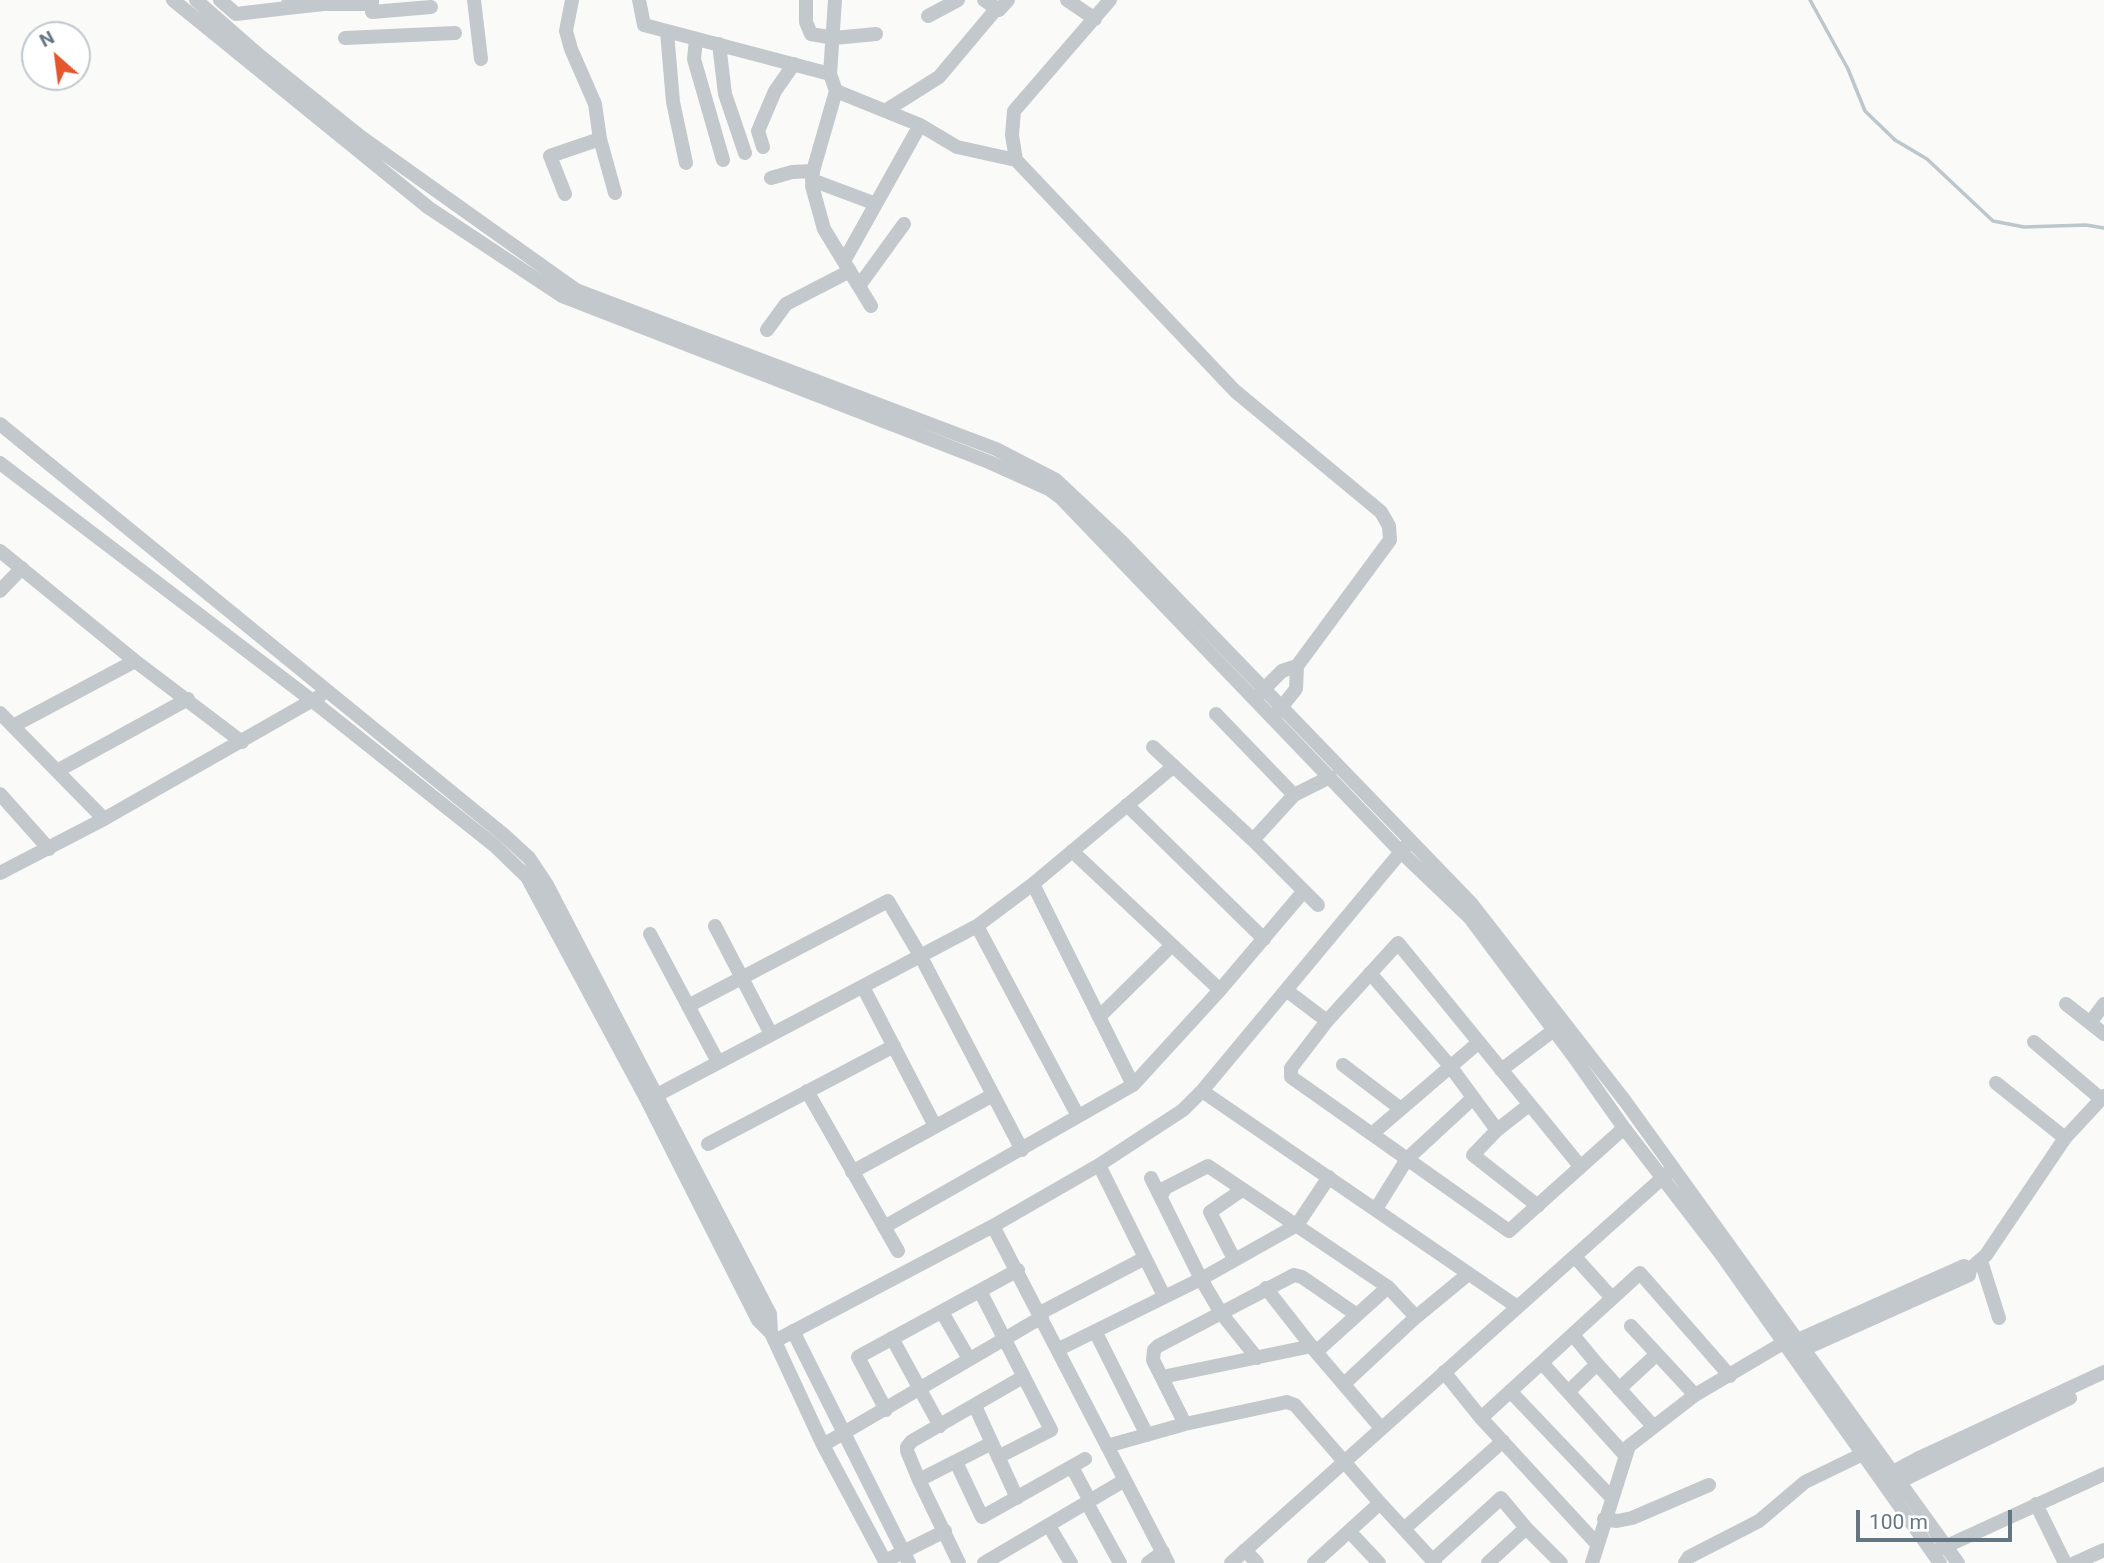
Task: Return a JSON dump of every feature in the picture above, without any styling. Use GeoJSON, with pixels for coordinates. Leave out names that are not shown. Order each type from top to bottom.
{"type":"FeatureCollection","features":[{"type":"Feature","properties":{"kind":"street"},"geometry":{"type":"LineString","coordinates":[[173,0],[576,290],[996,449],[1056,480],[1122,542],[1258,694],[1405,846],[1470,918],[1624,1128],[1669,1172]]}},
{"type":"Feature","properties":{"kind":"street"},"geometry":{"type":"LineString","coordinates":[[196,0],[228,37]]}},
{"type":"Feature","properties":{"kind":"street"},"geometry":{"type":"LineString","coordinates":[[220,0],[236,14],[288,4],[430,8]]}},
{"type":"Feature","properties":{"kind":"street"},"geometry":{"type":"LineString","coordinates":[[474,0],[481,59]]}},
{"type":"Feature","properties":{"kind":"street"},"geometry":{"type":"LineString","coordinates":[[572,0],[566,31],[595,104],[600,139],[615,194]]}},
{"type":"Feature","properties":{"kind":"street"},"geometry":{"type":"LineString","coordinates":[[639,0],[644,25],[831,74]]}},
{"type":"Feature","properties":{"kind":"street"},"geometry":{"type":"LineString","coordinates":[[806,0],[806,22],[811,34],[834,38],[876,34]]}},
{"type":"Feature","properties":{"kind":"street"},"geometry":{"type":"LineString","coordinates":[[835,0],[831,74],[836,91],[812,176],[824,229],[871,306]]}},
{"type":"Feature","properties":{"kind":"street"},"geometry":{"type":"LineString","coordinates":[[928,16],[958,0]]}},
{"type":"Feature","properties":{"kind":"street"},"geometry":{"type":"LineString","coordinates":[[1068,0],[1095,19]]}},
{"type":"Feature","properties":{"kind":"street"},"geometry":{"type":"LineString","coordinates":[[1016,160],[1012,135],[1014,111],[1110,0]]}},
{"type":"Feature","properties":{"kind":"street"},"geometry":{"type":"LineString","coordinates":[[885,111],[939,77],[996,3]]}},
{"type":"Feature","properties":{"kind":"street"},"geometry":{"type":"LineString","coordinates":[[372,5],[372,37]]}},
{"type":"Feature","properties":{"kind":"street"},"geometry":{"type":"LineString","coordinates":[[667,32],[673,102],[686,163]]}},
{"type":"Feature","properties":{"kind":"street"},"geometry":{"type":"LineString","coordinates":[[345,38],[455,33]]}},
{"type":"Feature","properties":{"kind":"street"},"geometry":{"type":"LineString","coordinates":[[696,40],[694,59],[723,160]]}},
{"type":"Feature","properties":{"kind":"street"},"geometry":{"type":"LineString","coordinates":[[719,44],[725,94],[745,153]]}},
{"type":"Feature","properties":{"kind":"street"},"geometry":{"type":"LineString","coordinates":[[763,147],[758,131],[775,91],[794,64]]}},
{"type":"Feature","properties":{"kind":"street"},"geometry":{"type":"LineString","coordinates":[[836,91],[920,125],[957,147],[1016,160],[1235,391],[1381,512],[1389,526],[1390,540],[1297,666],[1296,690],[1277,713]]}},
{"type":"Feature","properties":{"kind":"street"},"geometry":{"type":"LineString","coordinates":[[767,330],[786,304],[847,266],[876,204],[920,125]]}},
{"type":"Feature","properties":{"kind":"street"},"geometry":{"type":"LineString","coordinates":[[565,194],[550,156],[600,139]]}},
{"type":"Feature","properties":{"kind":"street"},"geometry":{"type":"LineString","coordinates":[[771,178],[792,172],[812,176],[876,204]]}},
{"type":"Feature","properties":{"kind":"street"},"geometry":{"type":"LineString","coordinates":[[859,286],[904,224]]}},
{"type":"Feature","properties":{"kind":"street"},"geometry":{"type":"LineString","coordinates":[[0,424],[529,858],[547,885],[770,1314],[773,1337]]}},
{"type":"Feature","properties":{"kind":"street"},"geometry":{"type":"LineString","coordinates":[[0,463],[314,702],[495,846],[527,877],[646,1100],[758,1320],[773,1337],[823,1445],[885,1562],[906,1557],[945,1531]]}},
{"type":"Feature","properties":{"kind":"street"},"geometry":{"type":"LineString","coordinates":[[0,551],[135,661],[242,742]]}},
{"type":"Feature","properties":{"kind":"street"},"geometry":{"type":"LineString","coordinates":[[0,591],[22,568]]}},
{"type":"Feature","properties":{"kind":"street"},"geometry":{"type":"LineString","coordinates":[[13,726],[135,661]]}},
{"type":"Feature","properties":{"kind":"street"},"geometry":{"type":"LineString","coordinates":[[1258,694],[1282,671],[1297,666]]}},
{"type":"Feature","properties":{"kind":"street"},"geometry":{"type":"LineString","coordinates":[[0,873],[104,819],[314,702],[327,691]]}},
{"type":"Feature","properties":{"kind":"street"},"geometry":{"type":"LineString","coordinates":[[57,771],[188,699]]}},
{"type":"Feature","properties":{"kind":"street"},"geometry":{"type":"LineString","coordinates":[[0,713],[104,819]]}},
{"type":"Feature","properties":{"kind":"street"},"geometry":{"type":"LineString","coordinates":[[1216,713],[1294,795]]}},
{"type":"Feature","properties":{"kind":"street"},"geometry":{"type":"LineString","coordinates":[[1277,713],[1330,778],[1471,903],[1625,1101],[1669,1172],[1795,1342],[1940,1554],[1958,1563]]}},
{"type":"Feature","properties":{"kind":"street"},"geometry":{"type":"LineString","coordinates":[[1153,747],[1318,905]]}},
{"type":"Feature","properties":{"kind":"street"},"geometry":{"type":"LineString","coordinates":[[657,1095],[977,926],[1033,884],[1174,766]]}},
{"type":"Feature","properties":{"kind":"street"},"geometry":{"type":"LineString","coordinates":[[1253,840],[1294,795],[1330,778]]}},
{"type":"Feature","properties":{"kind":"street"},"geometry":{"type":"LineString","coordinates":[[1,796],[49,849]]}},
{"type":"Feature","properties":{"kind":"street"},"geometry":{"type":"LineString","coordinates":[[1126,805],[1265,939]]}},
{"type":"Feature","properties":{"kind":"street"},"geometry":{"type":"LineString","coordinates":[[773,1337],[793,1331],[993,1226],[1099,1165],[1183,1110],[1202,1091],[1405,846]]}},
{"type":"Feature","properties":{"kind":"street"},"geometry":{"type":"LineString","coordinates":[[1072,851],[1220,990]]}},
{"type":"Feature","properties":{"kind":"street"},"geometry":{"type":"LineString","coordinates":[[1033,884],[1133,1084]]}},
{"type":"Feature","properties":{"kind":"street"},"geometry":{"type":"LineString","coordinates":[[884,1227],[1133,1084],[1220,990],[1303,892]]}},
{"type":"Feature","properties":{"kind":"street"},"geometry":{"type":"LineString","coordinates":[[688,1006],[888,901],[921,957],[1022,1150]]}},
{"type":"Feature","properties":{"kind":"street"},"geometry":{"type":"LineString","coordinates":[[715,926],[771,1034]]}},
{"type":"Feature","properties":{"kind":"street"},"geometry":{"type":"LineString","coordinates":[[977,926],[1078,1116]]}},
{"type":"Feature","properties":{"kind":"street"},"geometry":{"type":"LineString","coordinates":[[650,934],[718,1062]]}},
{"type":"Feature","properties":{"kind":"street"},"geometry":{"type":"LineString","coordinates":[[1580,1166],[1398,943],[1327,1021],[1291,1068],[1291,1077],[1509,1231],[1624,1128]]}},
{"type":"Feature","properties":{"kind":"street"},"geometry":{"type":"LineString","coordinates":[[1099,1017],[1171,946]]}},
{"type":"Feature","properties":{"kind":"street"},"geometry":{"type":"LineString","coordinates":[[1370,973],[1450,1066],[1497,1130]]}},
{"type":"Feature","properties":{"kind":"street"},"geometry":{"type":"LineString","coordinates":[[863,987],[935,1126]]}},
{"type":"Feature","properties":{"kind":"street"},"geometry":{"type":"LineString","coordinates":[[1286,990],[1327,1021]]}},
{"type":"Feature","properties":{"kind":"street"},"geometry":{"type":"LineString","coordinates":[[2066,1004],[2104,1034]]}},
{"type":"Feature","properties":{"kind":"street"},"geometry":{"type":"LineString","coordinates":[[2090,1023],[2104,1004]]}},
{"type":"Feature","properties":{"kind":"street"},"geometry":{"type":"LineString","coordinates":[[1502,1070],[1554,1030]]}},
{"type":"Feature","properties":{"kind":"street"},"geometry":{"type":"LineString","coordinates":[[1976,1265],[2064,1138],[2102,1098],[2034,1042]]}},
{"type":"Feature","properties":{"kind":"street"},"geometry":{"type":"LineString","coordinates":[[1373,1133],[1478,1043]]}},
{"type":"Feature","properties":{"kind":"street"},"geometry":{"type":"LineString","coordinates":[[708,1144],[894,1046]]}},
{"type":"Feature","properties":{"kind":"street"},"geometry":{"type":"LineString","coordinates":[[1343,1065],[1401,1109]]}},
{"type":"Feature","properties":{"kind":"street"},"geometry":{"type":"LineString","coordinates":[[1996,1083],[2064,1138]]}},
{"type":"Feature","properties":{"kind":"street"},"geometry":{"type":"LineString","coordinates":[[807,1091],[898,1251]]}},
{"type":"Feature","properties":{"kind":"street"},"geometry":{"type":"LineString","coordinates":[[1202,1091],[1516,1307]]}},
{"type":"Feature","properties":{"kind":"street"},"geometry":{"type":"LineString","coordinates":[[852,1172],[993,1095]]}},
{"type":"Feature","properties":{"kind":"street"},"geometry":{"type":"LineString","coordinates":[[1376,1209],[1407,1159],[1473,1098]]}},
{"type":"Feature","properties":{"kind":"street"},"geometry":{"type":"LineString","coordinates":[[1529,1105],[1497,1130],[1473,1155],[1538,1206]]}},
{"type":"Feature","properties":{"kind":"street"},"geometry":{"type":"LineString","coordinates":[[1099,1165],[1164,1296]]}},
{"type":"Feature","properties":{"kind":"street"},"geometry":{"type":"LineString","coordinates":[[1161,1196],[1165,1188],[1208,1166],[1388,1287],[1416,1317]]}},
{"type":"Feature","properties":{"kind":"street"},"geometry":{"type":"LineString","coordinates":[[1231,1563],[1669,1172]]}},
{"type":"Feature","properties":{"kind":"street"},"geometry":{"type":"LineString","coordinates":[[1059,1349],[1201,1279],[1297,1224],[1329,1177]]}},
{"type":"Feature","properties":{"kind":"street"},"geometry":{"type":"LineString","coordinates":[[1152,1178],[1201,1279],[1221,1313],[1257,1358]]}},
{"type":"Feature","properties":{"kind":"street"},"geometry":{"type":"LineString","coordinates":[[1234,1259],[1210,1212],[1242,1190]]}},
{"type":"Feature","properties":{"kind":"street"},"geometry":{"type":"LineString","coordinates":[[993,1226],[1166,1557],[1148,1563]]}},
{"type":"Feature","properties":{"kind":"street"},"geometry":{"type":"LineString","coordinates":[[1574,1256],[1612,1298]]}},
{"type":"Feature","properties":{"kind":"street"},"geometry":{"type":"LineString","coordinates":[[823,1445],[920,1390],[1041,1315],[1145,1258]]}},
{"type":"Feature","properties":{"kind":"street"},"geometry":{"type":"LineString","coordinates":[[1976,1265],[1999,1318]]}},
{"type":"Feature","properties":{"kind":"street"},"geometry":{"type":"LineString","coordinates":[[1592,1563],[1625,1454],[1629,1446],[1653,1426],[1695,1395],[1795,1342],[1964,1266],[1976,1265]]}},
{"type":"Feature","properties":{"kind":"street"},"geometry":{"type":"LineString","coordinates":[[886,1410],[858,1357],[1018,1270]]}},
{"type":"Feature","properties":{"kind":"street"},"geometry":{"type":"LineString","coordinates":[[1482,1419],[1640,1273],[1730,1376]]}},
{"type":"Feature","properties":{"kind":"street"},"geometry":{"type":"LineString","coordinates":[[1185,1424],[1153,1360],[1154,1350],[1158,1346],[1287,1277],[1298,1275],[1357,1315]]}},
{"type":"Feature","properties":{"kind":"street"},"geometry":{"type":"LineString","coordinates":[[1344,1384],[1416,1317],[1467,1275]]}},
{"type":"Feature","properties":{"kind":"street"},"geometry":{"type":"LineString","coordinates":[[1162,1377],[1314,1349],[1388,1287]]}},
{"type":"Feature","properties":{"kind":"street"},"geometry":{"type":"LineString","coordinates":[[1266,1288],[1381,1428]]}},
{"type":"Feature","properties":{"kind":"street"},"geometry":{"type":"LineString","coordinates":[[979,1291],[1051,1430],[999,1457]]}},
{"type":"Feature","properties":{"kind":"street"},"geometry":{"type":"LineString","coordinates":[[942,1312],[969,1359]]}},
{"type":"Feature","properties":{"kind":"street"},"geometry":{"type":"LineString","coordinates":[[1631,1326],[1695,1395]]}},
{"type":"Feature","properties":{"kind":"street"},"geometry":{"type":"LineString","coordinates":[[793,1331],[906,1557]]}},
{"type":"Feature","properties":{"kind":"street"},"geometry":{"type":"LineString","coordinates":[[1095,1331],[1147,1435]]}},
{"type":"Feature","properties":{"kind":"street"},"geometry":{"type":"LineString","coordinates":[[1573,1335],[1653,1426]]}},
{"type":"Feature","properties":{"kind":"street"},"geometry":{"type":"LineString","coordinates":[[892,1338],[940,1426]]}},
{"type":"Feature","properties":{"kind":"street"},"geometry":{"type":"LineString","coordinates":[[1619,1389],[1657,1354]]}},
{"type":"Feature","properties":{"kind":"street"},"geometry":{"type":"LineString","coordinates":[[1542,1363],[1625,1454]]}},
{"type":"Feature","properties":{"kind":"street"},"geometry":{"type":"LineString","coordinates":[[1568,1392],[1597,1364]]}},
{"type":"Feature","properties":{"kind":"street"},"geometry":{"type":"LineString","coordinates":[[1889,1481],[2104,1372]]}},
{"type":"Feature","properties":{"kind":"street"},"geometry":{"type":"LineString","coordinates":[[1444,1373],[1482,1419],[1597,1544]]}},
{"type":"Feature","properties":{"kind":"street"},"geometry":{"type":"LineString","coordinates":[[959,1563],[919,1480],[907,1447],[912,1441],[1023,1377]]}},
{"type":"Feature","properties":{"kind":"street"},"geometry":{"type":"LineString","coordinates":[[1889,1481],[2104,1382]]}},
{"type":"Feature","properties":{"kind":"street"},"geometry":{"type":"LineString","coordinates":[[1510,1391],[1611,1497]]}},
{"type":"Feature","properties":{"kind":"street"},"geometry":{"type":"LineString","coordinates":[[1107,1446],[1185,1424],[1287,1402],[1295,1405],[1434,1561],[1501,1499],[1561,1563]]}},
{"type":"Feature","properties":{"kind":"street"},"geometry":{"type":"LineString","coordinates":[[975,1406],[1017,1498]]}},
{"type":"Feature","properties":{"kind":"street"},"geometry":{"type":"LineString","coordinates":[[1405,1528],[1503,1441]]}},
{"type":"Feature","properties":{"kind":"street"},"geometry":{"type":"LineString","coordinates":[[919,1480],[992,1443]]}},
{"type":"Feature","properties":{"kind":"street"},"geometry":{"type":"LineString","coordinates":[[1685,1563],[1689,1558],[1759,1521],[1811,1479],[1869,1451]]}},
{"type":"Feature","properties":{"kind":"street"},"geometry":{"type":"LineString","coordinates":[[956,1462],[982,1517],[1085,1459]]}},
{"type":"Feature","properties":{"kind":"street"},"geometry":{"type":"LineString","coordinates":[[1072,1467],[1121,1563]]}},
{"type":"Feature","properties":{"kind":"street"},"geometry":{"type":"LineString","coordinates":[[1940,1554],[2036,1504],[2104,1474]]}},
{"type":"Feature","properties":{"kind":"street"},"geometry":{"type":"LineString","coordinates":[[984,1563],[1008,1557],[1049,1526],[1125,1480]]}},
{"type":"Feature","properties":{"kind":"street"},"geometry":{"type":"LineString","coordinates":[[1604,1519],[1617,1521],[1632,1518],[1709,1485]]}},
{"type":"Feature","properties":{"kind":"street"},"geometry":{"type":"LineString","coordinates":[[1314,1563],[1380,1503]]}},
{"type":"Feature","properties":{"kind":"street"},"geometry":{"type":"LineString","coordinates":[[2036,1504],[2065,1563]]}},
{"type":"Feature","properties":{"kind":"street"},"geometry":{"type":"LineString","coordinates":[[1049,1526],[1071,1563]]}},
{"type":"Feature","properties":{"kind":"street"},"geometry":{"type":"LineString","coordinates":[[1489,1563],[1526,1528]]}},
{"type":"Feature","properties":{"kind":"street"},"geometry":{"type":"LineString","coordinates":[[1349,1531],[1379,1563]]}},
{"type":"Feature","properties":{"kind":"street"},"geometry":{"type":"LineString","coordinates":[[1245,1550],[1257,1563]]}},
{"type":"Feature","properties":{"kind":"street"},"geometry":{"type":"LineString","coordinates":[[2075,1563],[2104,1550]]}},
{"type":"Feature","properties":{"kind":"waterway"},"geometry":{"type":"LineString","coordinates":[[1810,0],[1848,69],[1865,111],[1895,140],[1927,159],[1993,221],[2024,227],[2086,225],[2104,228]]}}]}
